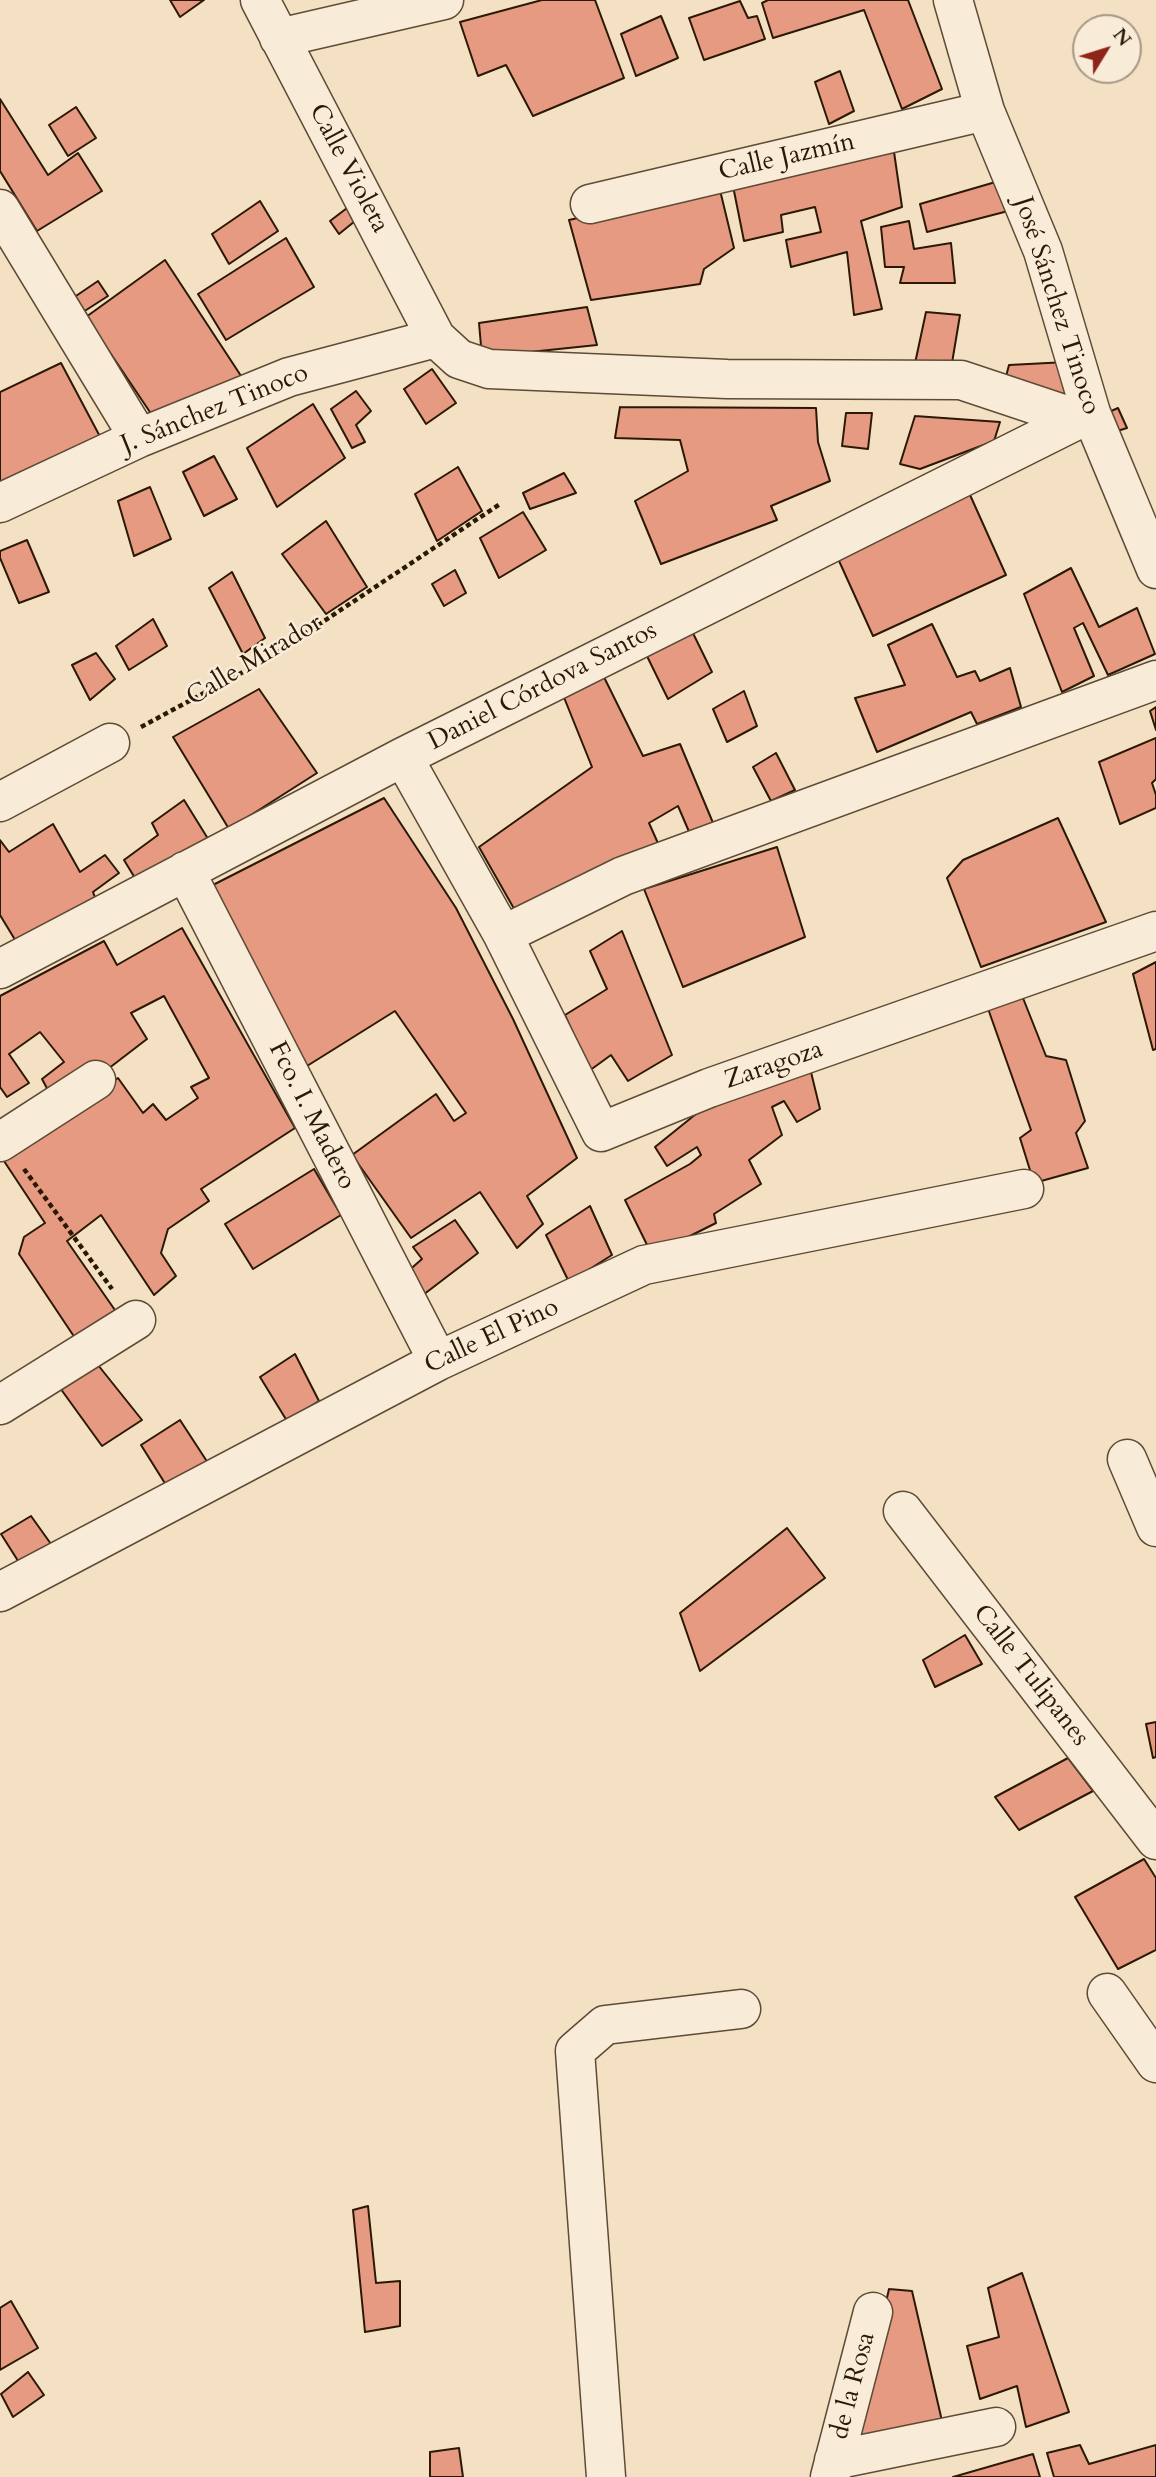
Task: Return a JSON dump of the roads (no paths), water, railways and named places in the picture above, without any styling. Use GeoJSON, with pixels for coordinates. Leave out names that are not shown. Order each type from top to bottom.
{"type":"FeatureCollection","features":[{"type":"Feature","properties":{"kind":"street","name":"Calle Violeta"},"geometry":{"type":"LineString","coordinates":[[260,0],[436,338]]}},
{"type":"Feature","properties":{"kind":"street"},"geometry":{"type":"LineString","coordinates":[[279,38],[444,0]]}},
{"type":"Feature","properties":{"kind":"street","name":"José Sánchez Tinoco"},"geometry":{"type":"LineString","coordinates":[[953,0],[985,111],[1043,251],[1084,416],[1156,569]]}},
{"type":"Feature","properties":{"kind":"street","name":"Calle Jazmín"},"geometry":{"type":"LineString","coordinates":[[590,204],[985,111]]}},
{"type":"Feature","properties":{"kind":"street"},"geometry":{"type":"LineString","coordinates":[[0,209],[139,438]]}},
{"type":"Feature","properties":{"kind":"street"},"geometry":{"type":"LineString","coordinates":[[436,338],[458,359],[489,369],[727,379],[961,380],[1084,416]]}},
{"type":"Feature","properties":{"kind":"street","name":"J. Sánchez Tinoco"},"geometry":{"type":"LineString","coordinates":[[0,503],[139,438],[289,377],[436,338]]}},
{"type":"Feature","properties":{"kind":"street","name":"Daniel Córdova Santos"},"geometry":{"type":"LineString","coordinates":[[0,969],[403,757],[1084,416]]}},
{"type":"Feature","properties":{"kind":"street"},"geometry":{"type":"LineString","coordinates":[[503,935],[623,876],[1156,680]]}},
{"type":"Feature","properties":{"kind":"street"},"geometry":{"type":"LineString","coordinates":[[0,802],[110,743]]}},
{"type":"Feature","properties":{"kind":"street","name":"Zaragoza"},"geometry":{"type":"LineString","coordinates":[[403,757],[503,935],[601,1132],[709,1088],[1156,931]]}},
{"type":"Feature","properties":{"kind":"street","name":"Fco. I. Madero"},"geometry":{"type":"LineString","coordinates":[[185,871],[438,1361]]}},
{"type":"Feature","properties":{"kind":"street"},"geometry":{"type":"LineString","coordinates":[[1,1141],[96,1080]]}},
{"type":"Feature","properties":{"kind":"street","name":"Calle El Pino"},"geometry":{"type":"LineString","coordinates":[[0,1592],[438,1361],[644,1265],[1024,1189]]}},
{"type":"Feature","properties":{"kind":"street"},"geometry":{"type":"LineString","coordinates":[[0,1405],[136,1320]]}},
{"type":"Feature","properties":{"kind":"street"},"geometry":{"type":"LineString","coordinates":[[1127,1459],[1156,1527]]}},
{"type":"Feature","properties":{"kind":"street","name":"Calle Tulipanes"},"geometry":{"type":"LineString","coordinates":[[903,1511],[1156,1840]]}},
{"type":"Feature","properties":{"kind":"street"},"geometry":{"type":"LineString","coordinates":[[1107,1993],[1156,2063]]}},
{"type":"Feature","properties":{"kind":"street"},"geometry":{"type":"LineString","coordinates":[[606,2477],[575,2051],[605,2025],[741,2009]]}},
{"type":"Feature","properties":{"kind":"street","name":"de la Rosa"},"geometry":{"type":"LineString","coordinates":[[832,2469],[873,2312]]}},
{"type":"Feature","properties":{"kind":"street"},"geometry":{"type":"LineString","coordinates":[[832,2469],[996,2427]]}}]}
